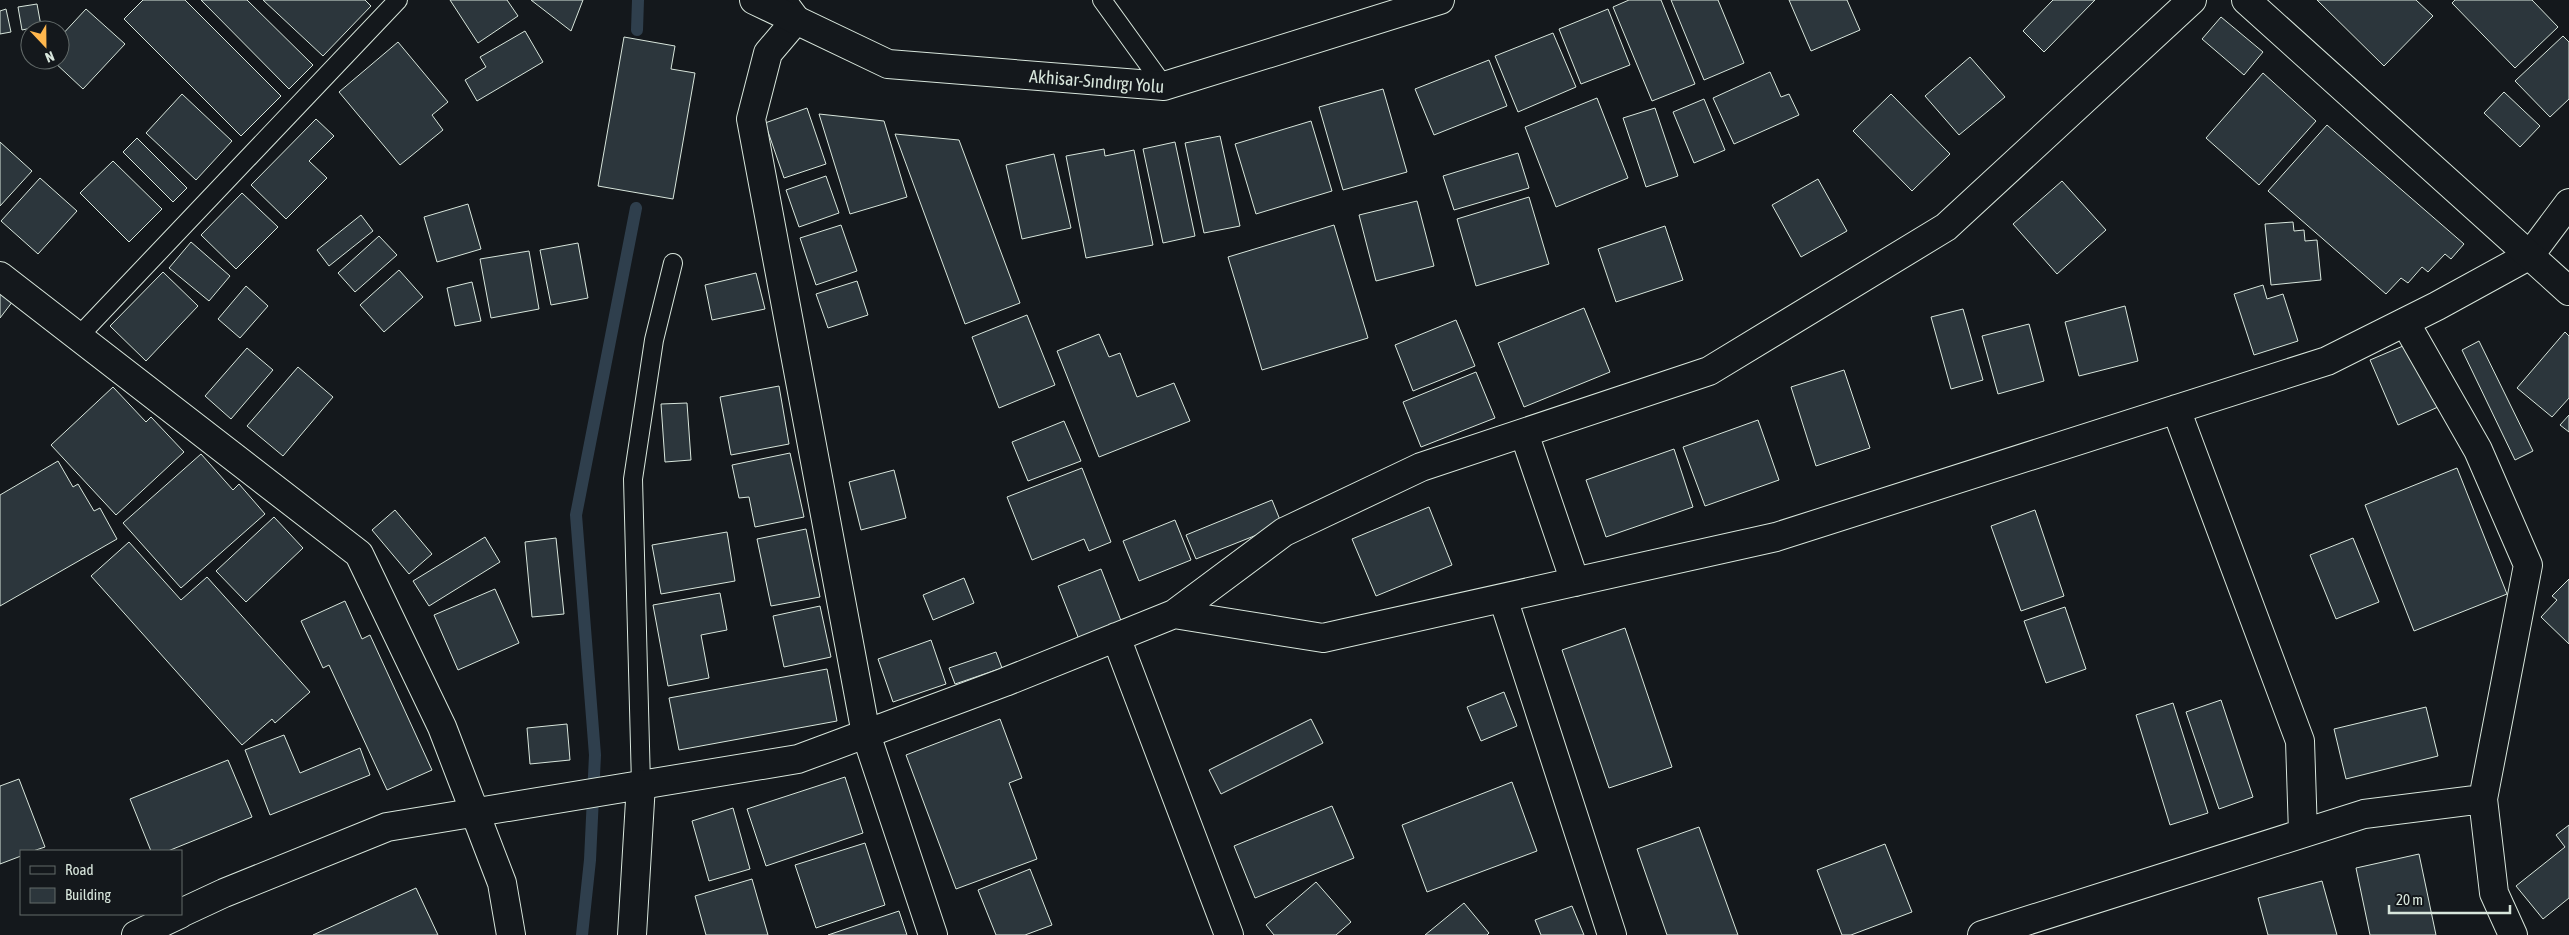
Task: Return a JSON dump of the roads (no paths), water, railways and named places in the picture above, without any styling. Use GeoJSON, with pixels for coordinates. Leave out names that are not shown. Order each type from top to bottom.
{"type":"FeatureCollection","features":[{"type":"Feature","properties":{"kind":"street","name":"Akhisar-Sındırgı Yolu"},"geometry":{"type":"LineString","coordinates":[[754,0],[789,10],[888,64],[1164,86],[1440,0]]}},
{"type":"Feature","properties":{"kind":"street"},"geometry":{"type":"LineString","coordinates":[[182,914],[224,893],[387,827],[798,759],[1174,614],[1284,532],[1421,467],[1709,371],[1946,227],[2192,0]]}},
{"type":"Feature","properties":{"kind":"street"},"geometry":{"type":"LineString","coordinates":[[2246,0],[2569,291]]}},
{"type":"Feature","properties":{"kind":"street"},"geometry":{"type":"LineString","coordinates":[[789,10],[768,53],[751,119],[866,734],[933,935]]}},
{"type":"Feature","properties":{"kind":"street"},"geometry":{"type":"LineString","coordinates":[[1174,614],[1323,638],[1776,537],[2327,361],[2405,322],[2530,255],[2569,203]]}},
{"type":"Feature","properties":{"kind":"street"},"geometry":{"type":"LineString","coordinates":[[0,276],[359,554],[442,727],[502,883],[512,935]]}},
{"type":"Feature","properties":{"kind":"street"},"geometry":{"type":"LineString","coordinates":[[2405,322],[2478,450],[2528,565],[2483,799],[2494,893],[2513,935]]}},
{"type":"Feature","properties":{"kind":"street"},"geometry":{"type":"LineString","coordinates":[[2176,409],[2300,741],[2303,833]]}},
{"type":"Feature","properties":{"kind":"street"},"geometry":{"type":"LineString","coordinates":[[1524,433],[1575,582]]}},
{"type":"Feature","properties":{"kind":"street"},"geometry":{"type":"LineString","coordinates":[[1503,598],[1612,935]]}},
{"type":"Feature","properties":{"kind":"street"},"geometry":{"type":"LineString","coordinates":[[1116,637],[1229,935]]}},
{"type":"Feature","properties":{"kind":"street"},"geometry":{"type":"LineString","coordinates":[[632,935],[635,785]]}},
{"type":"Feature","properties":{"kind":"street"},"geometry":{"type":"LineString","coordinates":[[1982,935],[2364,814],[2483,799]]}},
{"type":"Feature","properties":{"kind":"street"},"geometry":{"type":"LineString","coordinates":[[136,935],[179,915]]}},
{"type":"Feature","properties":{"kind":"lane"},"geometry":{"type":"LineString","coordinates":[[78,336],[398,0]]}},
{"type":"Feature","properties":{"kind":"lane"},"geometry":{"type":"LineString","coordinates":[[1102,0],[1164,86]]}},
{"type":"Feature","properties":{"kind":"lane"},"geometry":{"type":"LineString","coordinates":[[635,785],[633,478],[654,340],[673,264]]}},
{"type":"Feature","properties":{"kind":"waterway"},"geometry":{"type":"LineString","coordinates":[[637,30],[638,0]]}},
{"type":"Feature","properties":{"kind":"waterway"},"geometry":{"type":"LineString","coordinates":[[582,935],[590,860],[595,755],[576,515],[636,208]]}}]}
